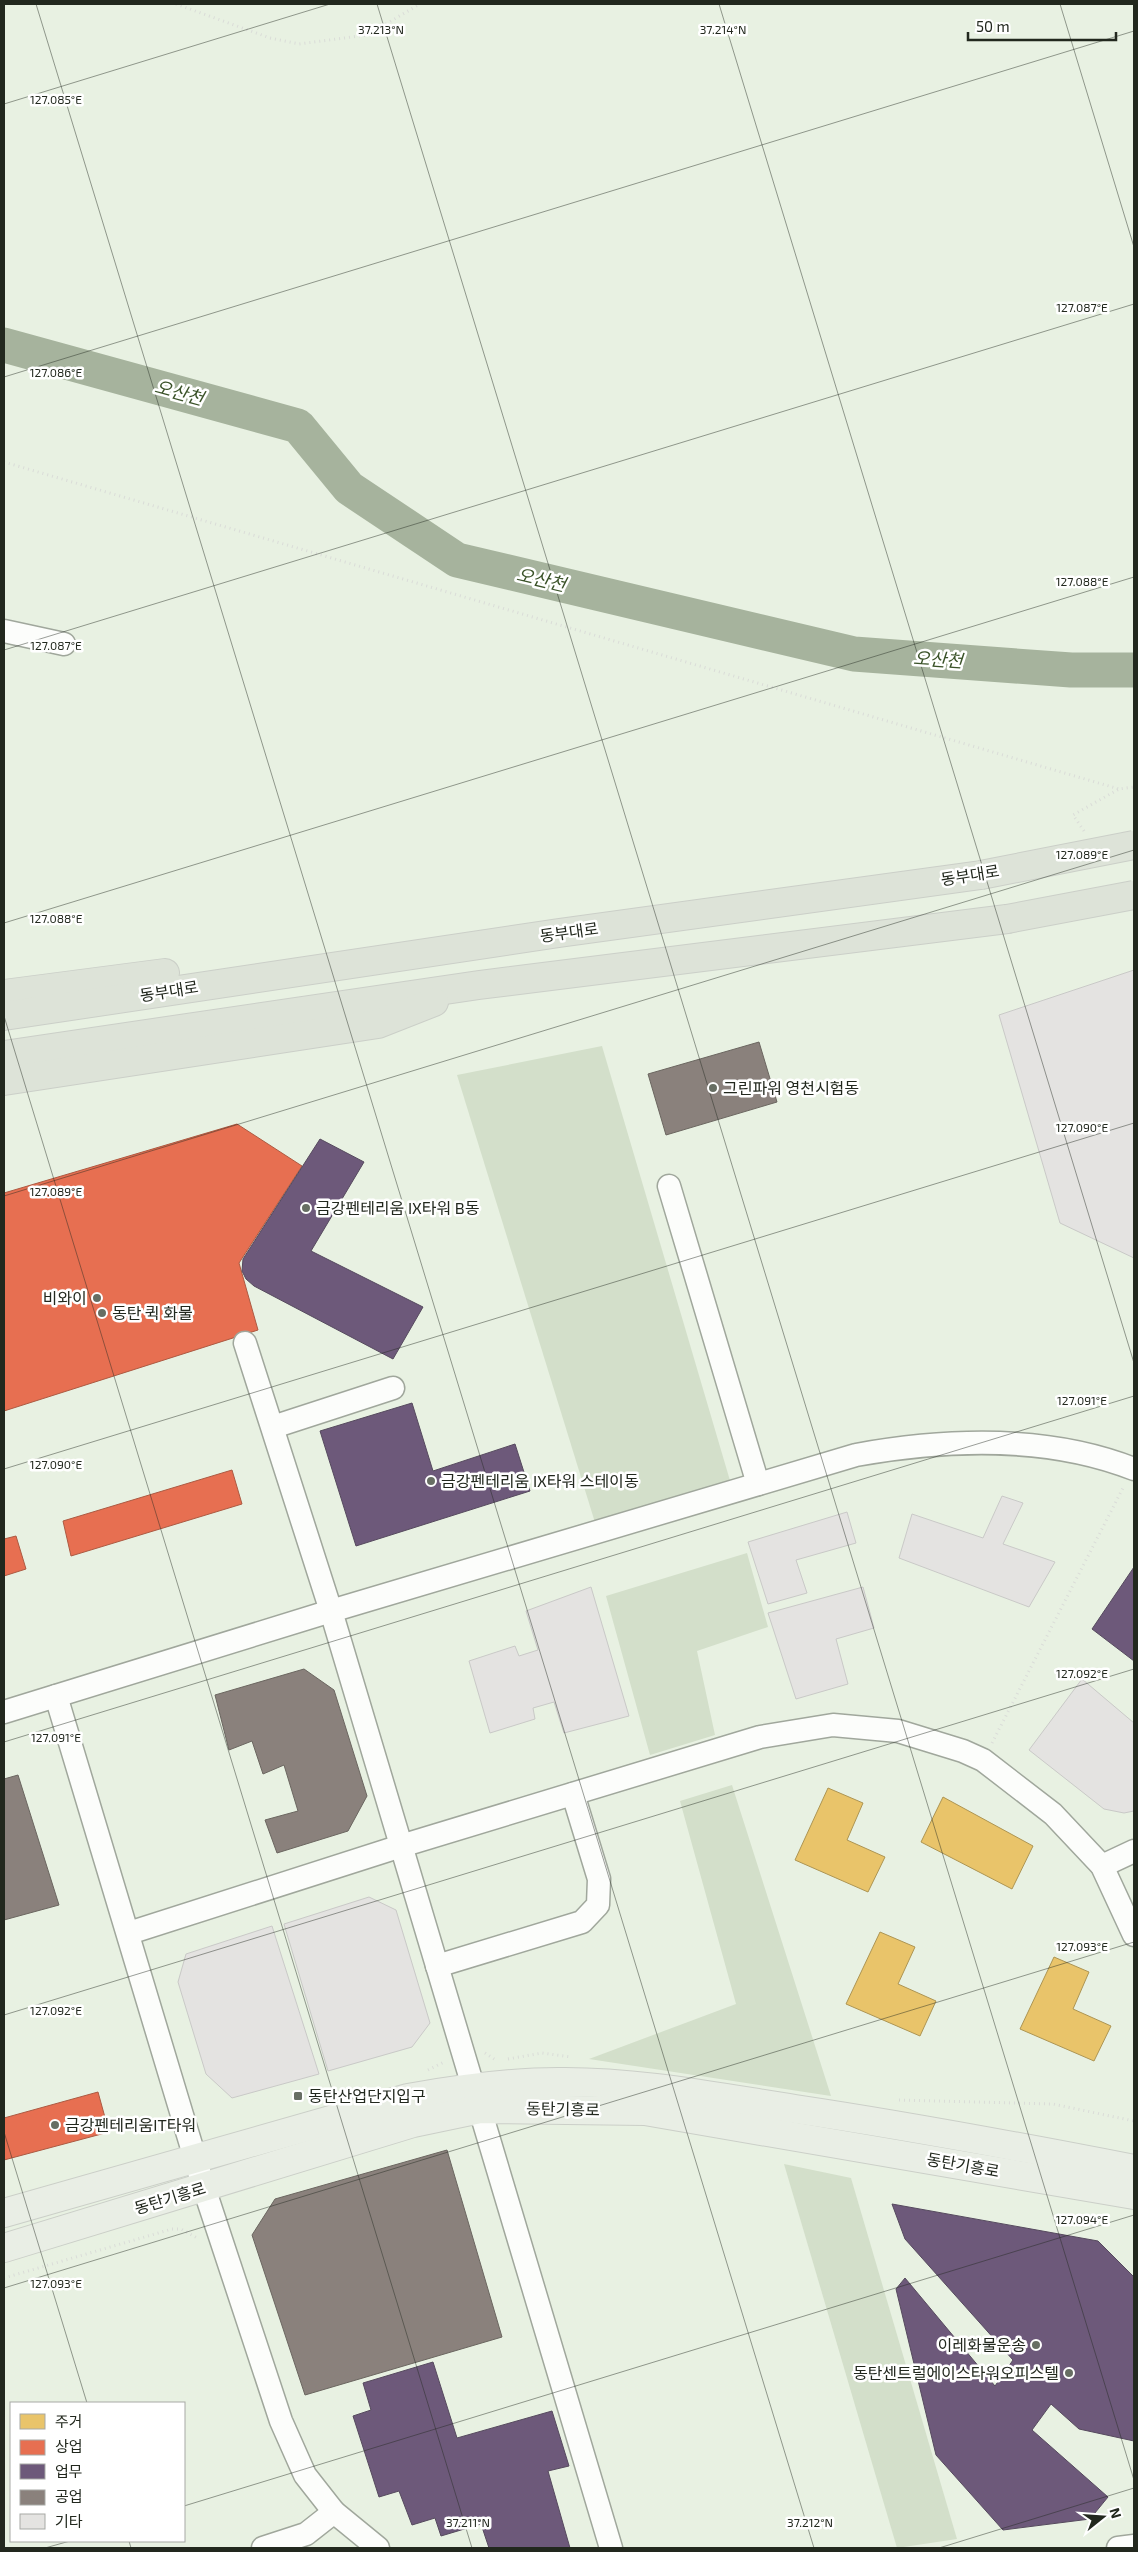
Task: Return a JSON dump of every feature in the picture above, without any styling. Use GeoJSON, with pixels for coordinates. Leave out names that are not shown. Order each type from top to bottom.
{"type":"FeatureCollection","features":[{"type":"Feature","properties":{"kind":"highway","name":"동부대로"},"geometry":{"type":"LineString","coordinates":[[4,1016],[559,933],[981,875],[1134,845]]}},
{"type":"Feature","properties":{"kind":"highway"},"geometry":{"type":"LineString","coordinates":[[4,1055],[479,985],[1007,920],[1134,895]]}},
{"type":"Feature","properties":{"kind":"highway"},"geometry":{"type":"LineString","coordinates":[[4,994],[405,942],[559,933]]}},
{"type":"Feature","properties":{"kind":"highway"},"geometry":{"type":"LineString","coordinates":[[4,1081],[378,1024],[479,985]]}},
{"type":"Feature","properties":{"kind":"main road","name":"동탄기흥로"},"geometry":{"type":"LineString","coordinates":[[4,2248],[413,2123],[476,2098],[559,2082],[653,2088],[925,2129],[1134,2168]]}},
{"type":"Feature","properties":{"kind":"main road","name":"동탄기흥로"},"geometry":{"type":"LineString","coordinates":[[4,2213],[408,2098],[476,2098],[645,2111],[1134,2195]]}},
{"type":"Feature","properties":{"kind":"street"},"geometry":{"type":"LineString","coordinates":[[4,631],[64,644]]}},
{"type":"Feature","properties":{"kind":"street"},"geometry":{"type":"LineString","coordinates":[[669,1186],[758,1484]]}},
{"type":"Feature","properties":{"kind":"street"},"geometry":{"type":"LineString","coordinates":[[245,1342],[331,1611],[611,2548]]}},
{"type":"Feature","properties":{"kind":"street"},"geometry":{"type":"LineString","coordinates":[[273,1427],[393,1388]]}},
{"type":"Feature","properties":{"kind":"street"},"geometry":{"type":"LineString","coordinates":[[4,1712],[331,1611],[856,1455],[909,1445],[950,1442],[1021,1444],[1097,1457],[1134,1467]]}},
{"type":"Feature","properties":{"kind":"street"},"geometry":{"type":"LineString","coordinates":[[56,1696],[129,1933],[204,2188],[281,2420],[305,2475],[334,2512],[378,2548]]}},
{"type":"Feature","properties":{"kind":"street"},"geometry":{"type":"LineString","coordinates":[[129,1933],[402,1846],[760,1737],[833,1725],[898,1731],[963,1751],[983,1760],[1053,1814],[1102,1866],[1134,1935]]}},
{"type":"Feature","properties":{"kind":"street"},"geometry":{"type":"LineString","coordinates":[[437,1966],[582,1922],[598,1905],[599,1879],[573,1794]]}},
{"type":"Feature","properties":{"kind":"street"},"geometry":{"type":"LineString","coordinates":[[1102,1866],[1134,1851]]}},
{"type":"Feature","properties":{"kind":"street"},"geometry":{"type":"LineString","coordinates":[[263,2548],[306,2534],[334,2512]]}},
{"type":"Feature","properties":{"kind":"street"},"geometry":{"type":"LineString","coordinates":[[1118,2548],[1134,2546]]}},
{"type":"Feature","properties":{"kind":"path"},"geometry":{"type":"LineString","coordinates":[[176,4],[270,38],[299,44],[367,35],[420,4]]}},
{"type":"Feature","properties":{"kind":"path"},"geometry":{"type":"LineString","coordinates":[[4,462],[1119,789]]}},
{"type":"Feature","properties":{"kind":"path"},"geometry":{"type":"LineString","coordinates":[[1073,815],[1119,789],[1134,787]]}},
{"type":"Feature","properties":{"kind":"path"},"geometry":{"type":"LineString","coordinates":[[983,1760],[1134,1467]]}},
{"type":"Feature","properties":{"kind":"path"},"geometry":{"type":"LineString","coordinates":[[4,2278],[172,2229],[181,2229],[201,2240]]}},
{"type":"Feature","properties":{"kind":"green space"},"geometry":{"type":"Polygon","coordinates":[[[602,1046],[731,1484],[597,1529],[457,1075],[602,1046]]]}},
{"type":"Feature","properties":{"kind":"green space"},"geometry":{"type":"Polygon","coordinates":[[[747,1553],[768,1627],[697,1651],[715,1735],[650,1755],[606,1596],[747,1553]]]}},
{"type":"Feature","properties":{"kind":"green space"},"geometry":{"type":"Polygon","coordinates":[[[732,1785],[831,2096],[589,2059],[736,2004],[680,1801],[732,1785]]]}},
{"type":"Feature","properties":{"kind":"green space"},"geometry":{"type":"Polygon","coordinates":[[[784,2164],[851,2178],[957,2539],[897,2548],[784,2164]]]}},
{"type":"Feature","properties":{"kind":"building: 주거"},"geometry":{"type":"Polygon","coordinates":[[[828,1788],[863,1803],[847,1840],[885,1857],[868,1892],[795,1860],[828,1788]]]}},
{"type":"Feature","properties":{"kind":"building: 주거"},"geometry":{"type":"Polygon","coordinates":[[[943,1797],[1033,1846],[1012,1889],[921,1842],[943,1797]]]}},
{"type":"Feature","properties":{"kind":"building: 주거"},"geometry":{"type":"Polygon","coordinates":[[[880,1932],[915,1947],[898,1984],[936,2001],[920,2036],[846,2004],[880,1932]]]}},
{"type":"Feature","properties":{"kind":"building: 주거"},"geometry":{"type":"Polygon","coordinates":[[[1054,1957],[1089,1972],[1073,2009],[1111,2026],[1094,2061],[1020,2029],[1054,1957]]]}},
{"type":"Feature","properties":{"kind":"building: 상업"},"geometry":{"type":"Polygon","coordinates":[[[237,1124],[302,1166],[239,1263],[258,1330],[4,1411],[4,1193],[237,1124]]]}},
{"type":"Feature","properties":{"kind":"building: 상업"},"geometry":{"type":"Polygon","coordinates":[[[514,1455],[523,1484],[506,1490],[497,1460],[514,1455]]]}},
{"type":"Feature","properties":{"kind":"building: 상업"},"geometry":{"type":"Polygon","coordinates":[[[496,1460],[505,1490],[484,1496],[476,1467],[496,1460]]]}},
{"type":"Feature","properties":{"kind":"building: 상업"},"geometry":{"type":"Polygon","coordinates":[[[232,1470],[242,1504],[71,1556],[63,1521],[232,1470]]]}},
{"type":"Feature","properties":{"kind":"building: 상업"},"geometry":{"type":"Polygon","coordinates":[[[16,1536],[26,1569],[4,1576],[4,1539],[16,1536]]]}},
{"type":"Feature","properties":{"kind":"building: 상업","name":"금강펜테리움IT타워"},"geometry":{"type":"Polygon","coordinates":[[[98,2092],[109,2132],[4,2160],[4,2118],[98,2092]]]}},
{"type":"Feature","properties":{"kind":"building: 업무","name":"금강펜테리움 IX타워 B동"},"geometry":{"type":"Polygon","coordinates":[[[320,1139],[364,1162],[311,1251],[423,1307],[393,1359],[254,1286],[246,1279],[242,1271],[243,1259],[320,1139]]]}},
{"type":"Feature","properties":{"kind":"building: 업무","name":"금강펜테리움 IX타워 스테이동"},"geometry":{"type":"Polygon","coordinates":[[[412,1403],[433,1471],[515,1444],[530,1491],[356,1546],[320,1431],[412,1403]]]}},
{"type":"Feature","properties":{"kind":"building: 업무"},"geometry":{"type":"Polygon","coordinates":[[[1134,1567],[1134,1661],[1092,1629],[1134,1567]]]}},
{"type":"Feature","properties":{"kind":"building: 업무","name":"동탄센트럴에이스타워오피스텔"},"geometry":{"type":"Polygon","coordinates":[[[892,2204],[1098,2241],[1134,2277],[1134,2441],[1079,2429],[1051,2404],[1032,2430],[1108,2497],[1090,2519],[1003,2530],[936,2455],[896,2289],[905,2278],[995,2386],[1013,2360],[905,2239],[892,2204]]]}},
{"type":"Feature","properties":{"kind":"building: 업무"},"geometry":{"type":"Polygon","coordinates":[[[433,2362],[457,2438],[552,2411],[569,2466],[548,2471],[570,2548],[489,2548],[481,2524],[441,2536],[435,2518],[412,2525],[399,2491],[379,2497],[353,2416],[371,2410],[363,2383],[433,2362]]]}},
{"type":"Feature","properties":{"kind":"building: 공업","name":"그린파워 영천시험동"},"geometry":{"type":"Polygon","coordinates":[[[759,1042],[777,1102],[666,1135],[648,1074],[759,1042]]]}},
{"type":"Feature","properties":{"kind":"building: 공업"},"geometry":{"type":"Polygon","coordinates":[[[304,1669],[334,1690],[367,1796],[348,1831],[277,1853],[265,1820],[298,1811],[284,1765],[263,1774],[252,1741],[229,1750],[215,1695],[304,1669]]]}},
{"type":"Feature","properties":{"kind":"building: 공업"},"geometry":{"type":"Polygon","coordinates":[[[18,1775],[59,1905],[4,1920],[4,1779],[18,1775]]]}},
{"type":"Feature","properties":{"kind":"building: 공업"},"geometry":{"type":"Polygon","coordinates":[[[447,2150],[502,2337],[305,2395],[252,2235],[275,2199],[447,2150]]]}},
{"type":"Feature","properties":{"kind":"building: 기타"},"geometry":{"type":"Polygon","coordinates":[[[1134,970],[1134,1258],[1060,1223],[999,1015],[1134,970]]]}},
{"type":"Feature","properties":{"kind":"building: 기타"},"geometry":{"type":"Polygon","coordinates":[[[1002,1496],[1023,1503],[1003,1544],[1055,1562],[1029,1607],[899,1558],[912,1514],[983,1538],[1002,1496]]]}},
{"type":"Feature","properties":{"kind":"building: 기타"},"geometry":{"type":"Polygon","coordinates":[[[847,1512],[856,1543],[796,1560],[807,1593],[768,1604],[748,1542],[847,1512]]]}},
{"type":"Feature","properties":{"kind":"building: 기타"},"geometry":{"type":"Polygon","coordinates":[[[591,1587],[629,1716],[564,1733],[554,1702],[533,1708],[535,1719],[490,1733],[469,1661],[515,1646],[519,1656],[538,1650],[526,1611],[591,1587]]]}},
{"type":"Feature","properties":{"kind":"building: 기타"},"geometry":{"type":"Polygon","coordinates":[[[863,1587],[874,1628],[836,1639],[848,1684],[796,1699],[768,1613],[863,1587]]]}},
{"type":"Feature","properties":{"kind":"building: 기타"},"geometry":{"type":"Polygon","coordinates":[[[1082,1679],[1134,1723],[1134,1811],[1124,1813],[1104,1809],[1029,1750],[1082,1679]]]}},
{"type":"Feature","properties":{"kind":"building: 기타"},"geometry":{"type":"Polygon","coordinates":[[[369,1897],[396,1910],[430,2023],[412,2047],[328,2071],[284,1924],[369,1897]]]}},
{"type":"Feature","properties":{"kind":"building: 기타"},"geometry":{"type":"Polygon","coordinates":[[[272,1926],[319,2074],[232,2098],[206,2074],[178,1982],[186,1954],[272,1926]]]}},
{"type":"Feature","properties":{"kind":"waterway","name":"오산천"},"geometry":{"type":"LineString","coordinates":[[4,345],[298,426],[349,488],[457,560],[854,654],[1071,670],[1134,670]]}},
{"type":"Feature","properties":{"kind":"place","name":"그린파워 영천시험동"},"geometry":{"type":"Point","coordinates":[713,1088]}},
{"type":"Feature","properties":{"kind":"place","name":"금강펜테리움 IX타워 B동"},"geometry":{"type":"Point","coordinates":[306,1208]}},
{"type":"Feature","properties":{"kind":"place","name":"비와이"},"geometry":{"type":"Point","coordinates":[97,1298]}},
{"type":"Feature","properties":{"kind":"place","name":"동탄 퀵 화물"},"geometry":{"type":"Point","coordinates":[102,1313]}},
{"type":"Feature","properties":{"kind":"place","name":"금강펜테리움 IX타워 스테이동"},"geometry":{"type":"Point","coordinates":[431,1481]}},
{"type":"Feature","properties":{"kind":"place","name":"동탄산업단지입구"},"geometry":{"type":"Point","coordinates":[298,2096]}},
{"type":"Feature","properties":{"kind":"place","name":"금강펜테리움IT타워"},"geometry":{"type":"Point","coordinates":[55,2125]}},
{"type":"Feature","properties":{"kind":"place","name":"이레화물운송"},"geometry":{"type":"Point","coordinates":[1036,2345]}},
{"type":"Feature","properties":{"kind":"place","name":"동탄센트럴에이스타워오피스텔"},"geometry":{"type":"Point","coordinates":[1069,2373]}}]}
